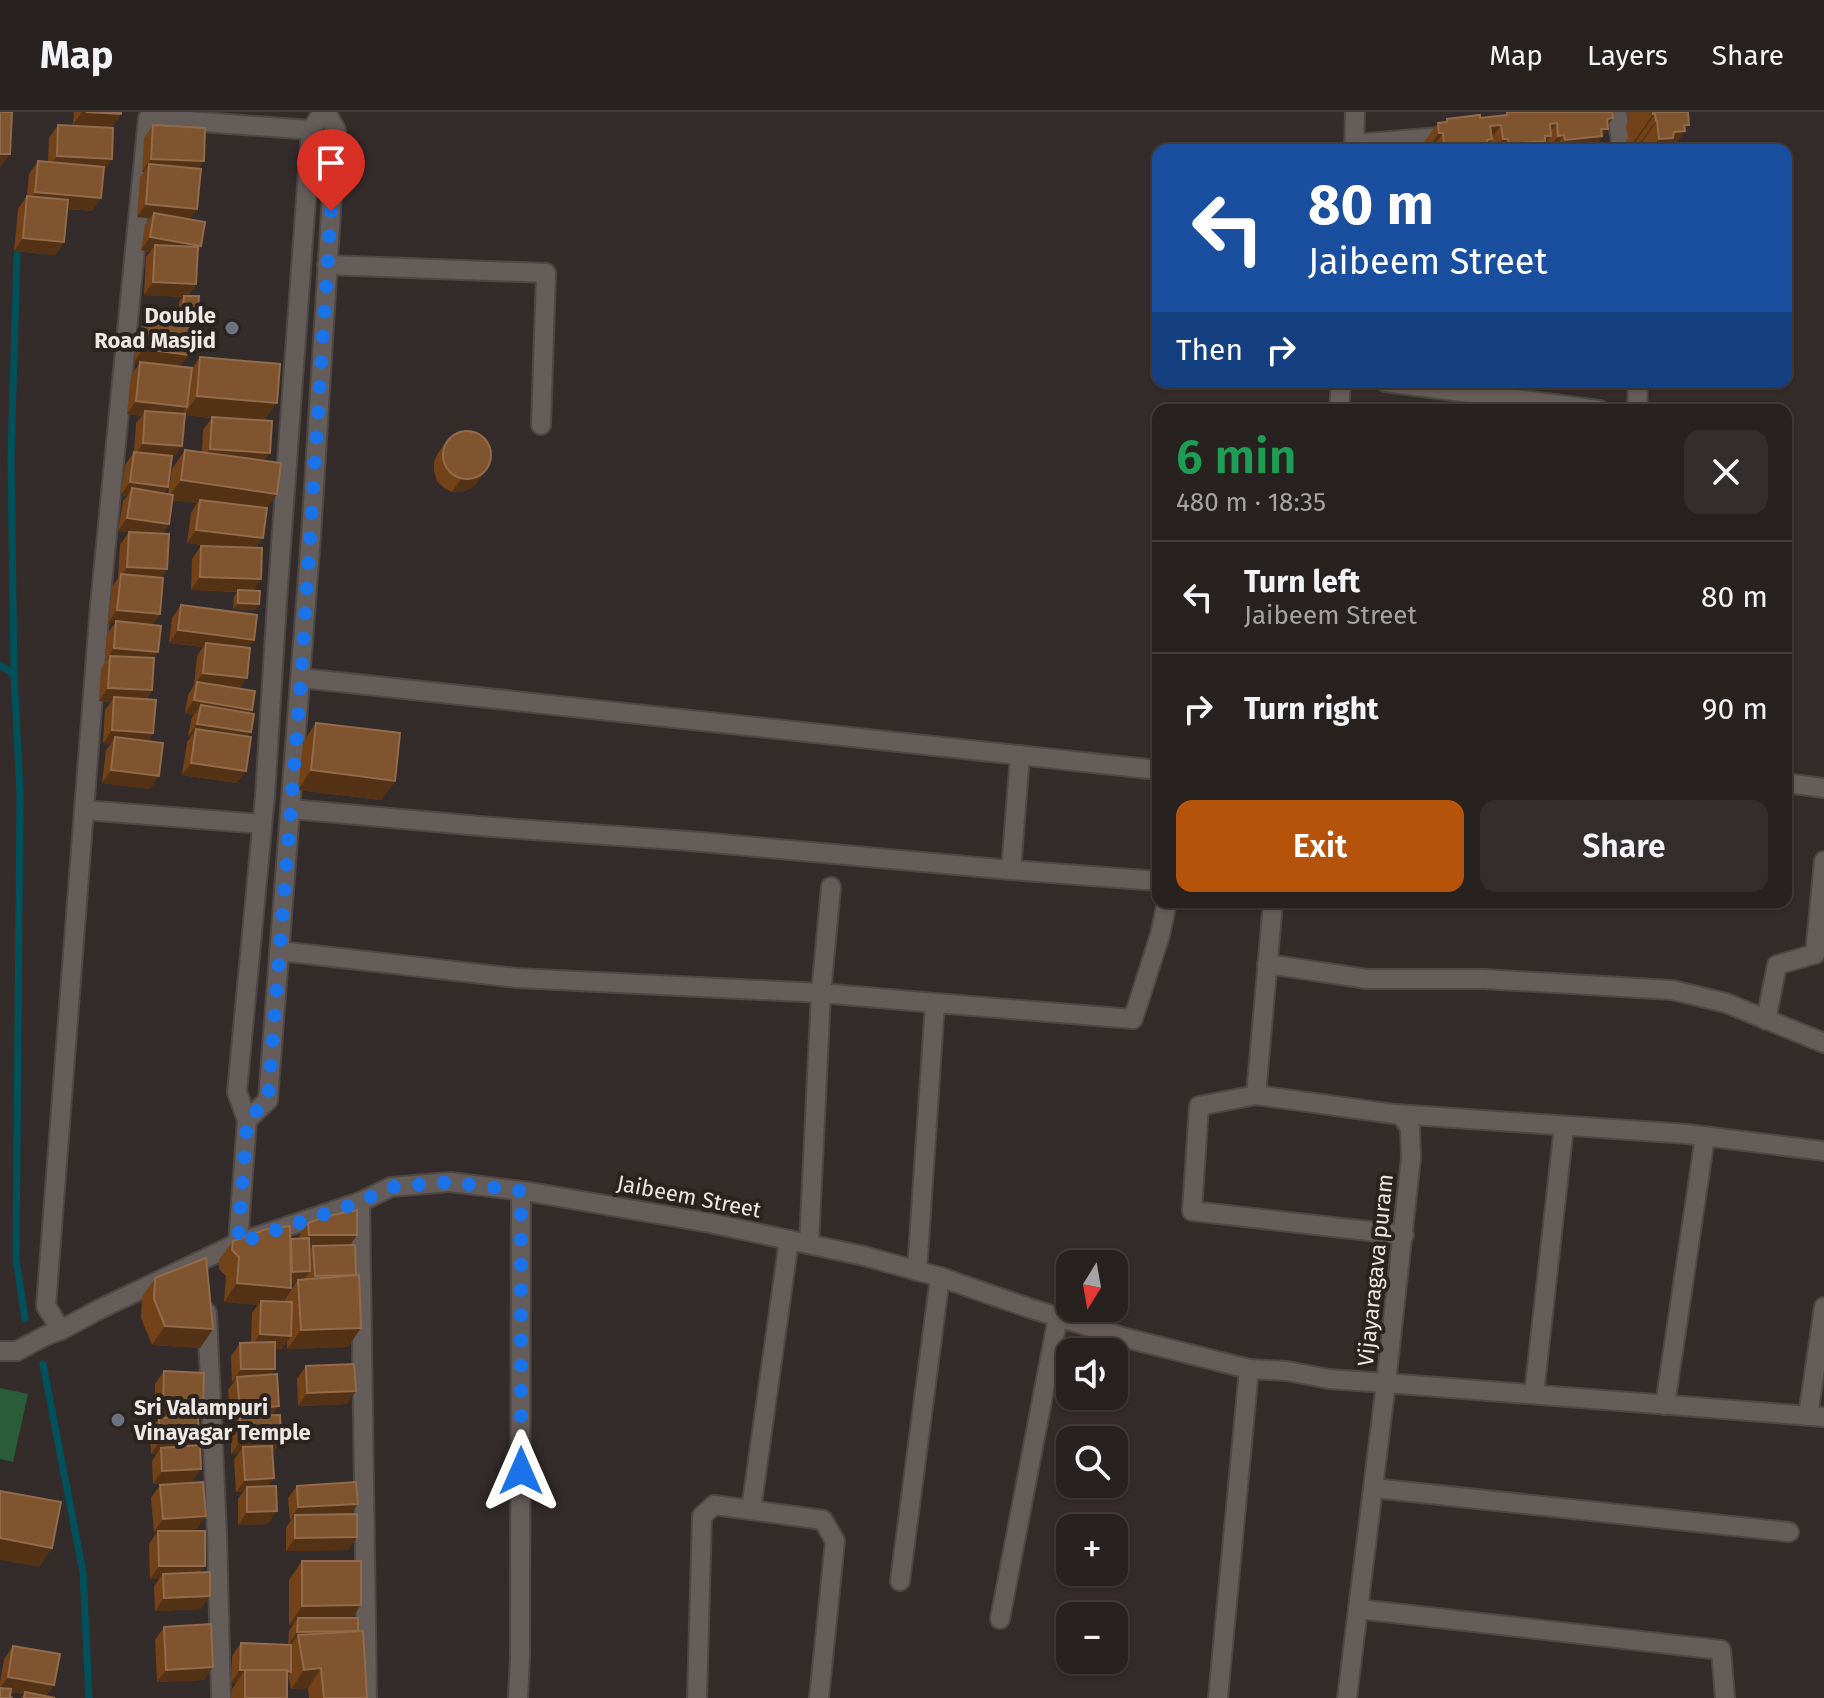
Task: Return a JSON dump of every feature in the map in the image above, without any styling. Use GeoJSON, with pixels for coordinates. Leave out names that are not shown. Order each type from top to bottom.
{"type":"FeatureCollection","features":[{"type":"Feature","properties":{"kind":"street"},"geometry":{"type":"LineString","coordinates":[[238,1243],[247,1120],[237,1092],[262,824],[311,130],[325,112],[336,130],[291,809],[268,1100],[247,1120]]}},
{"type":"Feature","properties":{"kind":"street"},"geometry":{"type":"LineString","coordinates":[[1354,144],[1355,112]]}},
{"type":"Feature","properties":{"kind":"street"},"geometry":{"type":"LineString","coordinates":[[53,1333],[46,1306],[101,589],[148,118],[311,130]]}},
{"type":"Feature","properties":{"kind":"street"},"geometry":{"type":"LineString","coordinates":[[1612,118],[1620,144]]}},
{"type":"Feature","properties":{"kind":"street"},"geometry":{"type":"LineString","coordinates":[[1381,144],[1462,135]]}},
{"type":"Feature","properties":{"kind":"street"},"geometry":{"type":"LineString","coordinates":[[327,265],[546,273],[541,425]]}},
{"type":"Feature","properties":{"kind":"street"},"geometry":{"type":"LineString","coordinates":[[1431,388],[1553,404]]}},
{"type":"Feature","properties":{"kind":"street"},"geometry":{"type":"LineString","coordinates":[[301,678],[1152,769]]}},
{"type":"Feature","properties":{"kind":"street"},"geometry":{"type":"LineString","coordinates":[[1011,870],[1020,755]]}},
{"type":"Feature","properties":{"kind":"street"},"geometry":{"type":"LineString","coordinates":[[1792,784],[1824,788]]}},
{"type":"Feature","properties":{"kind":"street"},"geometry":{"type":"LineString","coordinates":[[291,809],[1152,881]]}},
{"type":"Feature","properties":{"kind":"street"},"geometry":{"type":"LineString","coordinates":[[84,810],[262,824]]}},
{"type":"Feature","properties":{"kind":"street"},"geometry":{"type":"LineString","coordinates":[[1766,1020],[1777,965],[1815,954],[1824,861]]}},
{"type":"Feature","properties":{"kind":"street"},"geometry":{"type":"LineString","coordinates":[[809,1244],[821,993],[831,887]]}},
{"type":"Feature","properties":{"kind":"street"},"geometry":{"type":"LineString","coordinates":[[279,951],[517,978],[821,993],[1133,1019],[1166,908]]}},
{"type":"Feature","properties":{"kind":"street"},"geometry":{"type":"LineString","coordinates":[[1256,1095],[1272,908]]}},
{"type":"Feature","properties":{"kind":"street"},"geometry":{"type":"LineString","coordinates":[[1267,964],[1367,979],[1484,979],[1672,990],[1726,1003],[1824,1043]]}},
{"type":"Feature","properties":{"kind":"street"},"geometry":{"type":"LineString","coordinates":[[917,1271],[935,1003]]}},
{"type":"Feature","properties":{"kind":"street"},"geometry":{"type":"LineString","coordinates":[[1404,1235],[1192,1211],[1199,1106],[1256,1095],[1396,1114],[1705,1137],[1824,1151]]}},
{"type":"Feature","properties":{"kind":"street","name":"Vijayaragava puram"},"geometry":{"type":"LineString","coordinates":[[1396,1114],[1401,1115],[1410,1128],[1411,1158],[1386,1383],[1816,1417]]}},
{"type":"Feature","properties":{"kind":"street"},"geometry":{"type":"LineString","coordinates":[[1534,1394],[1564,1126]]}},
{"type":"Feature","properties":{"kind":"street"},"geometry":{"type":"LineString","coordinates":[[1665,1405],[1705,1137]]}},
{"type":"Feature","properties":{"kind":"street","name":"Jaibeem Street"},"geometry":{"type":"LineString","coordinates":[[9,1351],[100,1309],[205,1274],[238,1243],[360,1202],[391,1187],[450,1182],[710,1223],[864,1256],[940,1277],[1056,1316]]}},
{"type":"Feature","properties":{"kind":"street"},"geometry":{"type":"LineString","coordinates":[[518,1698],[521,1191]]}},
{"type":"Feature","properties":{"kind":"street"},"geometry":{"type":"LineString","coordinates":[[360,1202],[367,1698]]}},
{"type":"Feature","properties":{"kind":"street"},"geometry":{"type":"LineString","coordinates":[[751,1510],[789,1240]]}},
{"type":"Feature","properties":{"kind":"street"},"geometry":{"type":"LineString","coordinates":[[205,1274],[221,1698]]}},
{"type":"Feature","properties":{"kind":"street"},"geometry":{"type":"LineString","coordinates":[[900,1581],[940,1277]]}},
{"type":"Feature","properties":{"kind":"street"},"geometry":{"type":"LineString","coordinates":[[1816,1417],[1824,1307]]}},
{"type":"Feature","properties":{"kind":"street"},"geometry":{"type":"LineString","coordinates":[[1000,1619],[1057,1322]]}},
{"type":"Feature","properties":{"kind":"street","name":"Jaibeem Street"},"geometry":{"type":"LineString","coordinates":[[1074,1322],[1249,1369],[1386,1383]]}},
{"type":"Feature","properties":{"kind":"street"},"geometry":{"type":"LineString","coordinates":[[1218,1698],[1249,1369]]}},
{"type":"Feature","properties":{"kind":"street"},"geometry":{"type":"LineString","coordinates":[[1347,1698],[1386,1383]]}},
{"type":"Feature","properties":{"kind":"street"},"geometry":{"type":"LineString","coordinates":[[1373,1488],[1789,1532]]}},
{"type":"Feature","properties":{"kind":"street"},"geometry":{"type":"LineString","coordinates":[[697,1698],[702,1516],[714,1505],[823,1520],[835,1541],[819,1698]]}},
{"type":"Feature","properties":{"kind":"street"},"geometry":{"type":"LineString","coordinates":[[1358,1609],[1721,1650],[1725,1698]]}},
{"type":"Feature","properties":{"kind":"green space"},"geometry":{"type":"Polygon","coordinates":[[[0,1388],[28,1394],[13,1462],[0,1459],[0,1388]]]}},
{"type":"Feature","properties":{"kind":"building"},"geometry":{"type":"Polygon","coordinates":[[[0,112],[12,112],[10,154],[0,154],[0,112]]]}},
{"type":"Feature","properties":{"kind":"building"},"geometry":{"type":"Polygon","coordinates":[[[1507,112],[1612,112],[1613,118],[1607,119],[1608,129],[1601,129],[1602,136],[1565,140],[1564,135],[1558,136],[1557,123],[1550,124],[1551,136],[1545,136],[1545,141],[1509,144],[1508,139],[1503,139],[1501,125],[1490,126],[1492,139],[1487,140],[1488,144],[1444,144],[1443,133],[1439,133],[1438,123],[1447,122],[1447,119],[1507,115],[1507,112]]]}},
{"type":"Feature","properties":{"kind":"building"},"geometry":{"type":"Polygon","coordinates":[[[1653,112],[1688,112],[1689,125],[1684,125],[1685,131],[1674,132],[1673,138],[1659,139],[1653,112]]]}},
{"type":"Feature","properties":{"kind":"building"},"geometry":{"type":"Polygon","coordinates":[[[58,125],[113,128],[112,159],[57,156],[58,125]]]}},
{"type":"Feature","properties":{"kind":"building"},"geometry":{"type":"Polygon","coordinates":[[[153,125],[205,128],[204,161],[151,159],[153,125]]]}},
{"type":"Feature","properties":{"kind":"building"},"geometry":{"type":"Polygon","coordinates":[[[38,161],[104,167],[101,198],[35,192],[38,161]]]}},
{"type":"Feature","properties":{"kind":"building"},"geometry":{"type":"Polygon","coordinates":[[[149,164],[201,169],[197,209],[146,204],[149,164]]]}},
{"type":"Feature","properties":{"kind":"building"},"geometry":{"type":"Polygon","coordinates":[[[27,196],[68,200],[64,242],[23,238],[27,196]]]}},
{"type":"Feature","properties":{"kind":"building"},"geometry":{"type":"Polygon","coordinates":[[[154,213],[205,222],[201,246],[150,237],[154,213]]]}},
{"type":"Feature","properties":{"kind":"building"},"geometry":{"type":"Polygon","coordinates":[[[155,245],[198,247],[196,284],[153,282],[155,245]]]}},
{"type":"Feature","properties":{"kind":"building"},"geometry":{"type":"Polygon","coordinates":[[[184,296],[199,296],[198,309],[183,309],[184,296]]]}},
{"type":"Feature","properties":{"kind":"building"},"geometry":{"type":"Polygon","coordinates":[[[146,320],[192,326],[188,355],[143,349],[146,320]]]}},
{"type":"Feature","properties":{"kind":"building"},"geometry":{"type":"Polygon","coordinates":[[[200,357],[280,364],[277,403],[197,396],[200,357]]]}},
{"type":"Feature","properties":{"kind":"building"},"geometry":{"type":"Polygon","coordinates":[[[140,362],[192,368],[187,407],[136,401],[140,362]]]}},
{"type":"Feature","properties":{"kind":"building"},"geometry":{"type":"Polygon","coordinates":[[[145,411],[185,414],[182,446],[143,443],[145,411]]]}},
{"type":"Feature","properties":{"kind":"building"},"geometry":{"type":"Polygon","coordinates":[[[212,417],[272,421],[270,453],[210,449],[212,417]]]}},
{"type":"Feature","properties":{"kind":"building"},"geometry":{"type":"Polygon","coordinates":[[[467,431],[484,438],[491,455],[484,472],[467,479],[450,472],[443,455],[450,438],[467,431]]]}},
{"type":"Feature","properties":{"kind":"building"},"geometry":{"type":"Polygon","coordinates":[[[185,450],[281,463],[277,494],[181,480],[185,450]]]}},
{"type":"Feature","properties":{"kind":"building"},"geometry":{"type":"Polygon","coordinates":[[[134,452],[172,456],[168,487],[130,482],[134,452]]]}},
{"type":"Feature","properties":{"kind":"building"},"geometry":{"type":"Polygon","coordinates":[[[132,488],[173,495],[169,524],[127,518],[132,488]]]}},
{"type":"Feature","properties":{"kind":"building"},"geometry":{"type":"Polygon","coordinates":[[[200,500],[267,508],[263,538],[196,530],[200,500]]]}},
{"type":"Feature","properties":{"kind":"building"},"geometry":{"type":"Polygon","coordinates":[[[129,532],[169,534],[167,569],[127,567],[129,532]]]}},
{"type":"Feature","properties":{"kind":"building"},"geometry":{"type":"Polygon","coordinates":[[[201,546],[262,548],[261,579],[200,577],[201,546]]]}},
{"type":"Feature","properties":{"kind":"building"},"geometry":{"type":"Polygon","coordinates":[[[121,574],[163,578],[160,614],[117,610],[121,574]]]}},
{"type":"Feature","properties":{"kind":"building"},"geometry":{"type":"Polygon","coordinates":[[[238,590],[260,591],[259,604],[238,603],[238,590]]]}},
{"type":"Feature","properties":{"kind":"building"},"geometry":{"type":"Polygon","coordinates":[[[181,605],[257,615],[254,640],[178,630],[181,605]]]}},
{"type":"Feature","properties":{"kind":"building"},"geometry":{"type":"Polygon","coordinates":[[[116,621],[161,626],[158,652],[114,648],[116,621]]]}},
{"type":"Feature","properties":{"kind":"building"},"geometry":{"type":"Polygon","coordinates":[[[206,643],[250,648],[247,678],[203,673],[206,643]]]}},
{"type":"Feature","properties":{"kind":"building"},"geometry":{"type":"Polygon","coordinates":[[[110,656],[154,658],[152,690],[108,688],[110,656]]]}},
{"type":"Feature","properties":{"kind":"building"},"geometry":{"type":"Polygon","coordinates":[[[197,682],[255,691],[252,710],[194,700],[197,682]]]}},
{"type":"Feature","properties":{"kind":"building"},"geometry":{"type":"Polygon","coordinates":[[[114,697],[156,700],[153,733],[112,730],[114,697]]]}},
{"type":"Feature","properties":{"kind":"building"},"geometry":{"type":"Polygon","coordinates":[[[201,705],[254,714],[251,732],[197,724],[201,705]]]}},
{"type":"Feature","properties":{"kind":"building"},"geometry":{"type":"Polygon","coordinates":[[[316,723],[400,733],[395,781],[311,770],[316,723]]]}},
{"type":"Feature","properties":{"kind":"building"},"geometry":{"type":"Polygon","coordinates":[[[196,729],[251,737],[246,771],[191,763],[196,729]]]}},
{"type":"Feature","properties":{"kind":"building"},"geometry":{"type":"Polygon","coordinates":[[[115,737],[163,743],[159,776],[111,770],[115,737]]]}},
{"type":"Feature","properties":{"kind":"building"},"geometry":{"type":"Polygon","coordinates":[[[357,1210],[357,1235],[309,1235],[308,1223],[357,1210]]]}},
{"type":"Feature","properties":{"kind":"building"},"geometry":{"type":"Polygon","coordinates":[[[290,1226],[291,1288],[237,1283],[239,1257],[232,1250],[233,1241],[267,1229],[290,1226]]]}},
{"type":"Feature","properties":{"kind":"building"},"geometry":{"type":"Polygon","coordinates":[[[309,1238],[310,1271],[292,1272],[291,1239],[309,1238]]]}},
{"type":"Feature","properties":{"kind":"building"},"geometry":{"type":"Polygon","coordinates":[[[355,1245],[356,1275],[315,1276],[313,1246],[355,1245]]]}},
{"type":"Feature","properties":{"kind":"building"},"geometry":{"type":"Polygon","coordinates":[[[206,1258],[213,1329],[165,1326],[154,1299],[155,1278],[206,1258]]]}},
{"type":"Feature","properties":{"kind":"building"},"geometry":{"type":"Polygon","coordinates":[[[359,1275],[361,1328],[301,1330],[298,1280],[359,1275]]]}},
{"type":"Feature","properties":{"kind":"building"},"geometry":{"type":"Polygon","coordinates":[[[261,1301],[292,1302],[291,1336],[260,1334],[261,1301]]]}},
{"type":"Feature","properties":{"kind":"building"},"geometry":{"type":"Polygon","coordinates":[[[275,1342],[275,1369],[241,1369],[240,1343],[275,1342]]]}},
{"type":"Feature","properties":{"kind":"building"},"geometry":{"type":"Polygon","coordinates":[[[354,1364],[356,1391],[307,1393],[306,1366],[354,1364]]]}},
{"type":"Feature","properties":{"kind":"building"},"geometry":{"type":"Polygon","coordinates":[[[164,1371],[204,1373],[203,1405],[163,1404],[164,1371]]]}},
{"type":"Feature","properties":{"kind":"building"},"geometry":{"type":"Polygon","coordinates":[[[277,1374],[279,1406],[240,1409],[237,1377],[277,1374]]]}},
{"type":"Feature","properties":{"kind":"building"},"geometry":{"type":"Polygon","coordinates":[[[280,1415],[281,1441],[240,1441],[240,1416],[280,1415]]]}},
{"type":"Feature","properties":{"kind":"building"},"geometry":{"type":"Polygon","coordinates":[[[198,1416],[199,1439],[160,1441],[159,1418],[198,1416]]]}},
{"type":"Feature","properties":{"kind":"building"},"geometry":{"type":"Polygon","coordinates":[[[200,1445],[201,1469],[162,1471],[161,1448],[200,1445]]]}},
{"type":"Feature","properties":{"kind":"building"},"geometry":{"type":"Polygon","coordinates":[[[272,1446],[274,1478],[245,1480],[243,1447],[272,1446]]]}},
{"type":"Feature","properties":{"kind":"building"},"geometry":{"type":"Polygon","coordinates":[[[203,1482],[206,1516],[163,1519],[160,1485],[203,1482]]]}},
{"type":"Feature","properties":{"kind":"building"},"geometry":{"type":"Polygon","coordinates":[[[356,1482],[358,1504],[298,1507],[297,1486],[356,1482]]]}},
{"type":"Feature","properties":{"kind":"building"},"geometry":{"type":"Polygon","coordinates":[[[276,1486],[277,1511],[247,1512],[247,1487],[276,1486]]]}},
{"type":"Feature","properties":{"kind":"building"},"geometry":{"type":"Polygon","coordinates":[[[0,1491],[61,1502],[52,1548],[0,1538],[0,1491]]]}},
{"type":"Feature","properties":{"kind":"building"},"geometry":{"type":"Polygon","coordinates":[[[357,1514],[357,1537],[295,1538],[295,1515],[357,1514]]]}},
{"type":"Feature","properties":{"kind":"building"},"geometry":{"type":"Polygon","coordinates":[[[158,1531],[205,1531],[205,1566],[159,1566],[158,1531]]]}},
{"type":"Feature","properties":{"kind":"building"},"geometry":{"type":"Polygon","coordinates":[[[302,1561],[361,1561],[361,1605],[302,1606],[302,1561]]]}},
{"type":"Feature","properties":{"kind":"building"},"geometry":{"type":"Polygon","coordinates":[[[210,1572],[210,1596],[164,1598],[163,1574],[210,1572]]]}},
{"type":"Feature","properties":{"kind":"building"},"geometry":{"type":"Polygon","coordinates":[[[298,1618],[358,1618],[358,1631],[297,1632],[298,1618]]]}},
{"type":"Feature","properties":{"kind":"building"},"geometry":{"type":"Polygon","coordinates":[[[211,1624],[213,1667],[166,1670],[164,1627],[211,1624]]]}},
{"type":"Feature","properties":{"kind":"building"},"geometry":{"type":"Polygon","coordinates":[[[363,1631],[367,1698],[324,1698],[321,1668],[304,1670],[298,1635],[363,1631]]]}},
{"type":"Feature","properties":{"kind":"building"},"geometry":{"type":"Polygon","coordinates":[[[241,1643],[291,1645],[291,1672],[240,1670],[241,1643]]]}},
{"type":"Feature","properties":{"kind":"building"},"geometry":{"type":"Polygon","coordinates":[[[13,1646],[60,1654],[54,1685],[8,1677],[13,1646]]]}},
{"type":"Feature","properties":{"kind":"building"},"geometry":{"type":"Polygon","coordinates":[[[245,1670],[287,1670],[287,1698],[245,1698],[245,1670]]]}},
{"type":"Feature","properties":{"kind":"building"},"geometry":{"type":"Polygon","coordinates":[[[0,1688],[11,1689],[12,1698],[0,1698],[0,1688]]]}},
{"type":"Feature","properties":{"kind":"building"},"geometry":{"type":"Polygon","coordinates":[[[25,1692],[55,1698],[24,1698],[25,1692]]]}},
{"type":"Feature","properties":{"kind":"waterway"},"geometry":{"type":"LineString","coordinates":[[17,255],[11,458],[14,675],[20,792],[16,1259],[25,1319]]}},
{"type":"Feature","properties":{"kind":"waterway"},"geometry":{"type":"LineString","coordinates":[[0,665],[14,675]]}},
{"type":"Feature","properties":{"kind":"waterway"},"geometry":{"type":"LineString","coordinates":[[43,1364],[83,1572],[89,1698]]}},
{"type":"Feature","properties":{"kind":"place","name":"Double Road Masjid"},"geometry":{"type":"Point","coordinates":[232,328]}},
{"type":"Feature","properties":{"kind":"place","name":"Sri Valampuri Vinayagar Temple"},"geometry":{"type":"Point","coordinates":[118,1420]}},
{"type":"Feature","properties":{"kind":"route"},"geometry":{"type":"LineString","coordinates":[[331,211],[301,678],[268,1100],[247,1120],[238,1243],[360,1202],[391,1187],[450,1182],[521,1191],[521,1471]]}}]}
